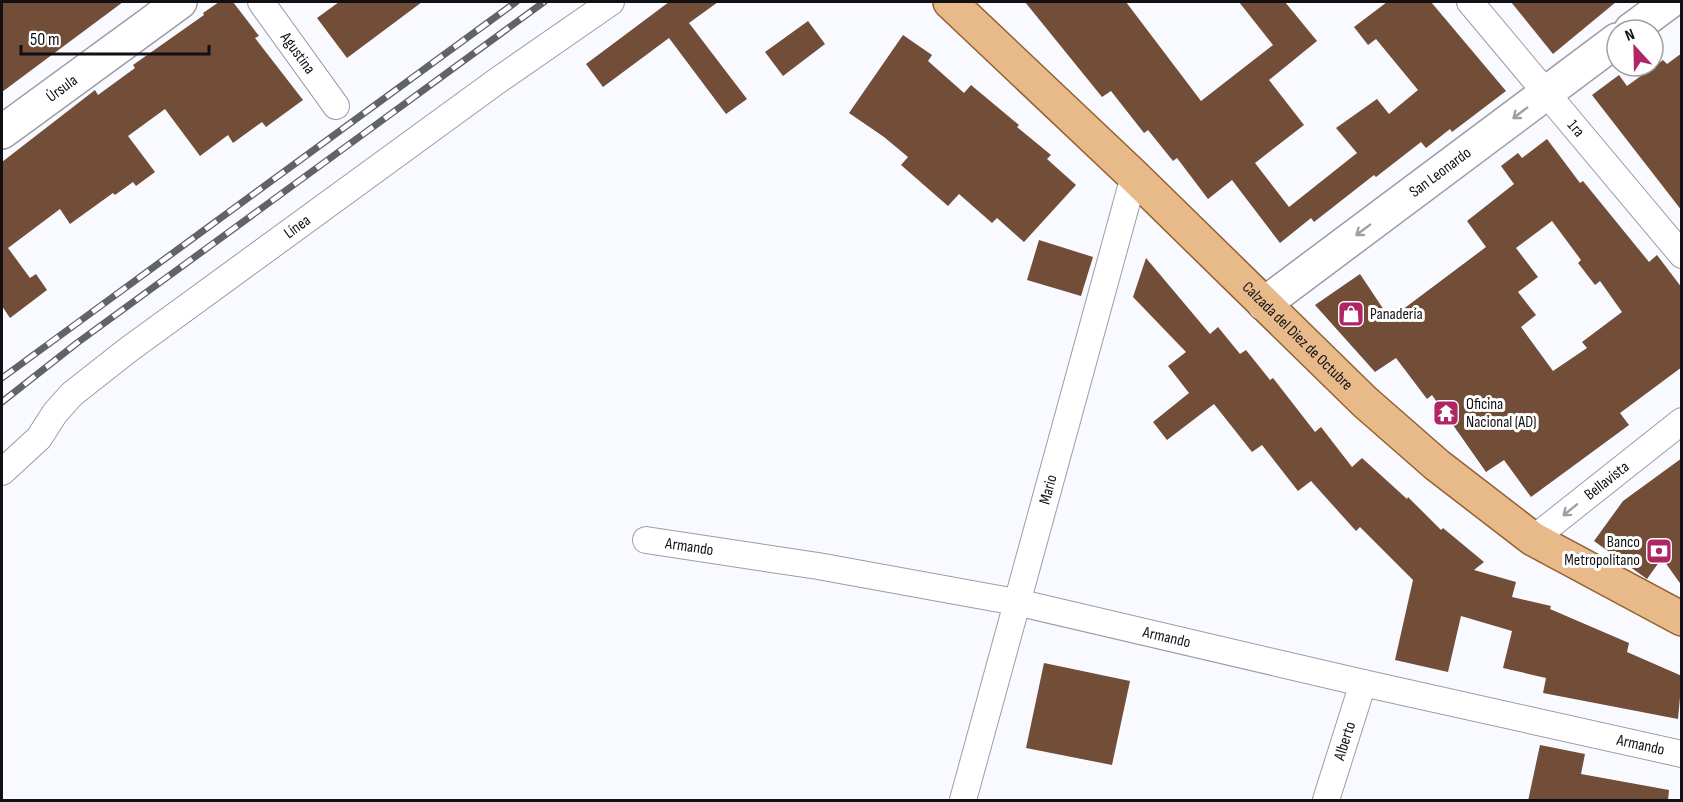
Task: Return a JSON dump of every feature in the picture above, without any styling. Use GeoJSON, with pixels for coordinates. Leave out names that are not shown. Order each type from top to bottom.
{"type":"FeatureCollection","features":[{"type":"Feature","properties":{"kind":"main road","name":"Calzada del Diez de Octubre"},"geometry":{"type":"LineString","coordinates":[[950,2],[1134,176],[1365,402],[1437,465],[1533,539],[1682,619]]}},
{"type":"Feature","properties":{"kind":"street","name":"Úrsula"},"geometry":{"type":"LineString","coordinates":[[2,132],[180,2]]}},
{"type":"Feature","properties":{"kind":"street","name":"Agustina"},"geometry":{"type":"LineString","coordinates":[[261,2],[336,106]]}},
{"type":"Feature","properties":{"kind":"street","name":"Línea"},"geometry":{"type":"LineString","coordinates":[[2,472],[39,438],[55,413],[72,394],[129,350],[497,81],[611,2]]}},
{"type":"Feature","properties":{"kind":"street","name":"1ra"},"geometry":{"type":"LineString","coordinates":[[1470,2],[1682,255]]}},
{"type":"Feature","properties":{"kind":"street"},"geometry":{"type":"LineString","coordinates":[[1647,18],[1669,2]]}},
{"type":"Feature","properties":{"kind":"street","name":"San Leonardo"},"geometry":{"type":"LineString","coordinates":[[1264,304],[1605,49]]}},
{"type":"Feature","properties":{"kind":"street","name":"Mario"},"geometry":{"type":"LineString","coordinates":[[963,801],[1134,176]]}},
{"type":"Feature","properties":{"kind":"street","name":"Bellavista"},"geometry":{"type":"LineString","coordinates":[[1533,539],[1682,421]]}},
{"type":"Feature","properties":{"kind":"street","name":"Armando"},"geometry":{"type":"LineString","coordinates":[[646,540],[818,566],[1016,602],[1363,684],[1682,754]]}},
{"type":"Feature","properties":{"kind":"street","name":"Alberto"},"geometry":{"type":"LineString","coordinates":[[1326,801],[1363,684]]}},
{"type":"Feature","properties":{"kind":"building"},"geometry":{"type":"Polygon","coordinates":[[[2,2],[123,2],[2,92],[2,2]]]}},
{"type":"Feature","properties":{"kind":"building"},"geometry":{"type":"Polygon","coordinates":[[[219,2],[233,2],[259,36],[255,38],[303,100],[266,127],[262,122],[233,143],[228,135],[200,156],[165,109],[128,136],[155,172],[136,186],[133,182],[115,195],[113,193],[70,224],[60,209],[8,248],[30,278],[36,274],[47,290],[10,318],[2,306],[2,162],[95,90],[98,95],[135,68],[133,65],[219,2]]]}},
{"type":"Feature","properties":{"kind":"building"},"geometry":{"type":"Polygon","coordinates":[[[339,2],[422,2],[347,58],[317,18],[339,2]]]}},
{"type":"Feature","properties":{"kind":"building"},"geometry":{"type":"Polygon","coordinates":[[[669,2],[718,2],[689,23],[747,99],[726,114],[669,38],[603,87],[586,64],[669,2]]]}},
{"type":"Feature","properties":{"kind":"building"},"geometry":{"type":"Polygon","coordinates":[[[1025,2],[1126,2],[1201,101],[1273,45],[1239,2],[1285,2],[1317,41],[1269,80],[1304,125],[1255,163],[1289,207],[1357,153],[1336,128],[1377,99],[1389,114],[1418,90],[1376,39],[1368,45],[1354,27],[1387,2],[1431,2],[1506,91],[1452,132],[1450,129],[1426,148],[1421,142],[1314,222],[1311,218],[1280,243],[1232,180],[1208,199],[1177,158],[1173,161],[1148,130],[1144,133],[1111,91],[1102,97],[1025,2]]]}},
{"type":"Feature","properties":{"kind":"building"},"geometry":{"type":"Polygon","coordinates":[[[1511,2],[1616,2],[1553,54],[1511,2]]]}},
{"type":"Feature","properties":{"kind":"building"},"geometry":{"type":"Polygon","coordinates":[[[808,21],[825,44],[783,76],[765,52],[808,21]]]}},
{"type":"Feature","properties":{"kind":"building"},"geometry":{"type":"Polygon","coordinates":[[[903,35],[932,55],[928,61],[964,93],[971,85],[1019,125],[1017,127],[1051,155],[1047,159],[1076,185],[1024,242],[997,218],[992,223],[959,194],[948,206],[901,165],[908,157],[849,113],[903,35]]]}},
{"type":"Feature","properties":{"kind":"building"},"geometry":{"type":"Polygon","coordinates":[[[1682,53],[1682,211],[1592,95],[1615,78],[1621,78],[1627,86],[1638,78],[1665,78],[1665,62],[1667,64],[1682,53]]]}},
{"type":"Feature","properties":{"kind":"building"},"geometry":{"type":"Polygon","coordinates":[[[1547,139],[1580,183],[1583,181],[1649,262],[1657,255],[1682,288],[1682,367],[1620,413],[1629,425],[1531,497],[1504,460],[1486,472],[1432,395],[1427,399],[1396,358],[1375,372],[1315,305],[1360,274],[1390,319],[1486,247],[1467,221],[1514,184],[1501,166],[1518,153],[1522,158],[1547,139]],[[1552,221],[1516,248],[1538,277],[1518,292],[1536,315],[1521,327],[1553,371],[1587,348],[1582,342],[1622,312],[1600,281],[1595,285],[1578,263],[1581,260],[1552,221]]]}},
{"type":"Feature","properties":{"kind":"building"},"geometry":{"type":"Polygon","coordinates":[[[1039,240],[1093,257],[1081,296],[1027,280],[1039,240]]]}},
{"type":"Feature","properties":{"kind":"building"},"geometry":{"type":"Polygon","coordinates":[[[1146,258],[1210,334],[1218,327],[1240,354],[1246,350],[1270,380],[1273,378],[1315,432],[1321,427],[1352,467],[1362,458],[1407,499],[1408,497],[1441,530],[1443,528],[1484,562],[1474,570],[1516,582],[1512,597],[1551,606],[1550,609],[1629,643],[1627,652],[1682,676],[1678,719],[1543,693],[1546,678],[1503,668],[1512,631],[1461,616],[1448,672],[1395,660],[1413,580],[1360,527],[1356,531],[1311,481],[1298,491],[1262,445],[1252,452],[1214,404],[1167,440],[1153,422],[1189,393],[1168,366],[1186,352],[1133,297],[1146,258]]]}},
{"type":"Feature","properties":{"kind":"building"},"geometry":{"type":"Polygon","coordinates":[[[1682,458],[1682,586],[1662,558],[1647,579],[1594,541],[1623,501],[1682,458]]]}},
{"type":"Feature","properties":{"kind":"building"},"geometry":{"type":"Polygon","coordinates":[[[1044,663],[1130,681],[1112,765],[1026,748],[1044,663]]]}},
{"type":"Feature","properties":{"kind":"building"},"geometry":{"type":"Polygon","coordinates":[[[1540,745],[1585,754],[1581,774],[1669,790],[1668,801],[1528,801],[1540,745]]]}},
{"type":"Feature","properties":{"kind":"railway"},"geometry":{"type":"LineString","coordinates":[[2,378],[516,2]]}},
{"type":"Feature","properties":{"kind":"railway"},"geometry":{"type":"LineString","coordinates":[[2,402],[77,343],[544,2]]}},
{"type":"Feature","properties":{"kind":"place","name":"Panadería"},"geometry":{"type":"Point","coordinates":[1351,314]}},
{"type":"Feature","properties":{"kind":"place","name":"Oficina Nacional (AD)"},"geometry":{"type":"Point","coordinates":[1446,413]}},
{"type":"Feature","properties":{"kind":"place","name":"Banco Metropolitano"},"geometry":{"type":"Point","coordinates":[1659,551]}}]}
